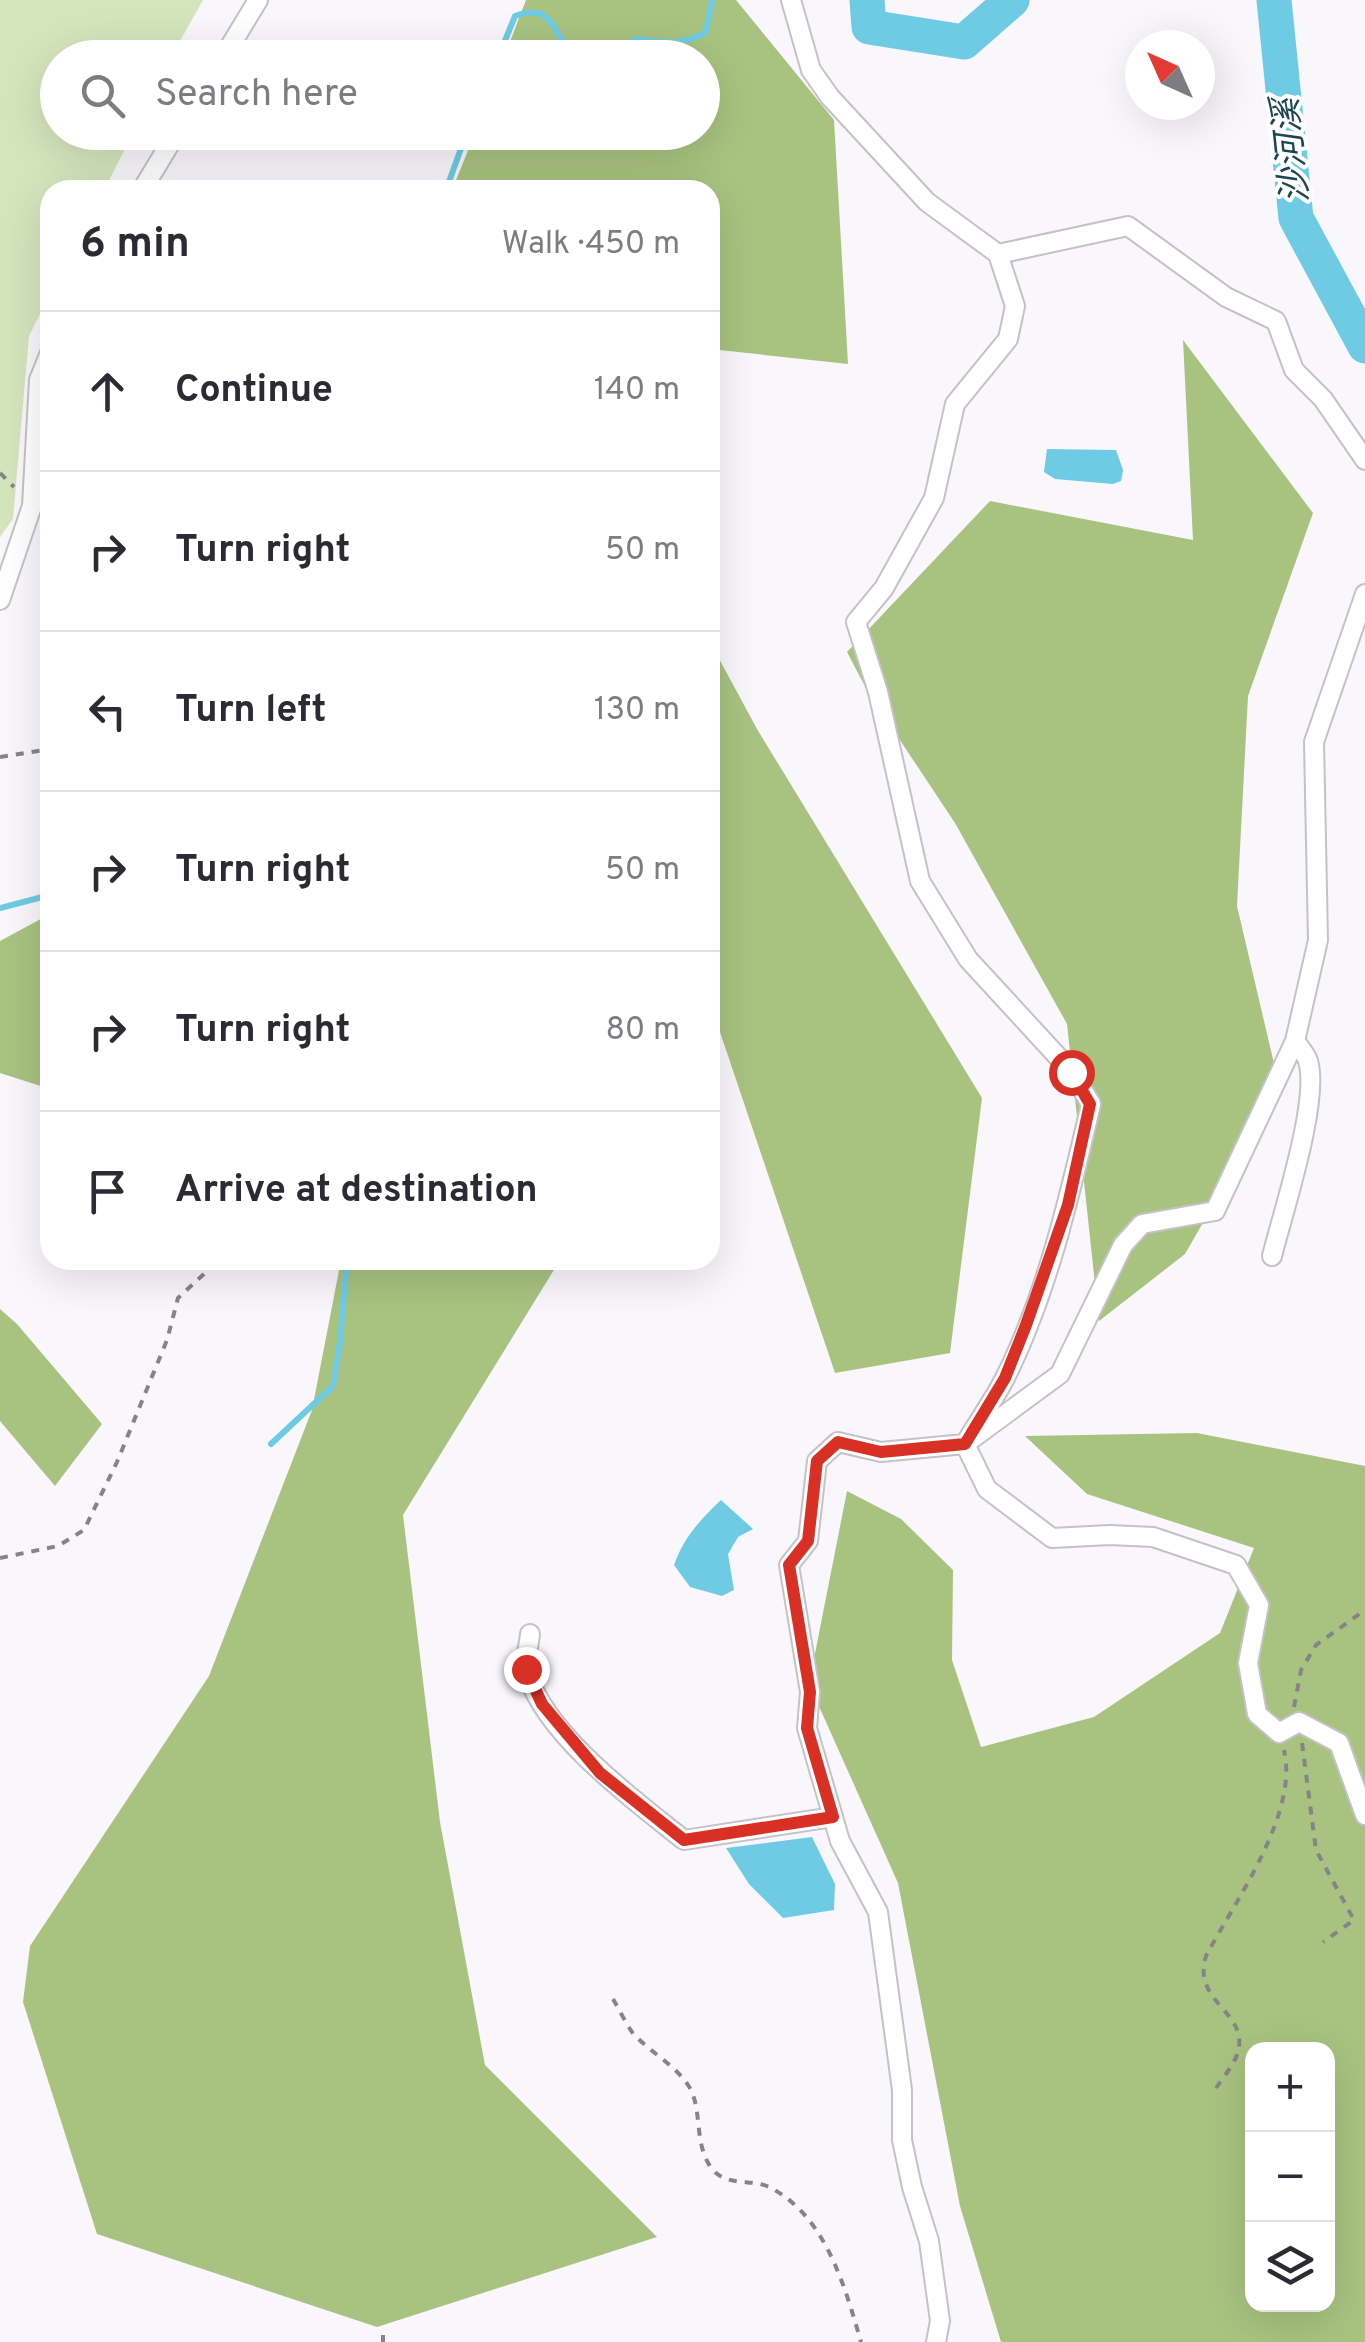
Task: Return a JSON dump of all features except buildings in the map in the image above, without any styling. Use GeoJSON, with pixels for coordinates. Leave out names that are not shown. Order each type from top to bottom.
{"type":"FeatureCollection","features":[{"type":"Feature","properties":{"kind":"street"},"geometry":{"type":"LineString","coordinates":[[234,40],[258,0]]}},
{"type":"Feature","properties":{"kind":"street"},"geometry":{"type":"LineString","coordinates":[[791,0],[811,70],[830,98],[926,202],[998,254],[1015,306],[1008,339],[956,404],[934,498],[884,588],[856,622],[878,692],[920,880],[968,958],[1071,1072],[1090,1104],[1068,1205],[1026,1325],[1005,1378],[965,1444]]}},
{"type":"Feature","properties":{"kind":"street"},"geometry":{"type":"LineString","coordinates":[[148,180],[167,150]]}},
{"type":"Feature","properties":{"kind":"street"},"geometry":{"type":"LineString","coordinates":[[998,254],[1128,226],[1226,297],[1276,321],[1294,370],[1323,399],[1365,460]]}},
{"type":"Feature","properties":{"kind":"street"},"geometry":{"type":"LineString","coordinates":[[0,600],[32,506],[40,465]]}},
{"type":"Feature","properties":{"kind":"street"},"geometry":{"type":"LineString","coordinates":[[936,2342],[940,2321],[929,2241],[902,2140],[902,2090],[878,1912],[840,1840],[807,1728],[810,1692],[789,1565],[808,1541],[817,1461],[838,1442],[881,1452],[965,1444],[1060,1374],[1124,1245],[1142,1224],[1214,1210],[1296,1040],[1318,940],[1314,742],[1364,600]]}},
{"type":"Feature","properties":{"kind":"street"},"geometry":{"type":"LineString","coordinates":[[1272,1256],[1311,1082],[1308,1059],[1296,1040]]}},
{"type":"Feature","properties":{"kind":"street"},"geometry":{"type":"LineString","coordinates":[[965,1444],[987,1489],[1052,1538],[1153,1537],[1236,1565],[1259,1605],[1248,1663],[1257,1714],[1279,1733],[1299,1722],[1339,1743],[1365,1814]]}},
{"type":"Feature","properties":{"kind":"street"},"geometry":{"type":"LineString","coordinates":[[530,1634],[526,1669],[542,1704],[600,1773],[684,1840],[833,1817]]}},
{"type":"Feature","properties":{"kind":"path"},"geometry":{"type":"LineString","coordinates":[[0,757],[40,750]]}},
{"type":"Feature","properties":{"kind":"path"},"geometry":{"type":"LineString","coordinates":[[0,1558],[58,1546],[84,1530],[152,1375],[178,1298],[208,1270]]}},
{"type":"Feature","properties":{"kind":"path"},"geometry":{"type":"LineString","coordinates":[[1323,1942],[1354,1920],[1316,1850],[1299,1722],[1292,1716],[1301,1670],[1316,1645],[1365,1610]]}},
{"type":"Feature","properties":{"kind":"path"},"geometry":{"type":"LineString","coordinates":[[1216,2088],[1234,2062],[1238,2036],[1204,1985],[1201,1970],[1268,1840],[1281,1806],[1288,1769],[1279,1733]]}},
{"type":"Feature","properties":{"kind":"path"},"geometry":{"type":"LineString","coordinates":[[613,1999],[632,2032],[690,2086],[702,2150],[711,2168],[723,2179],[769,2186],[812,2222],[847,2295],[861,2342]]}},
{"type":"Feature","properties":{"kind":"path"},"geometry":{"type":"LineString","coordinates":[[383,2335],[383,2342]]}},
{"type":"Feature","properties":{"kind":"green space"},"geometry":{"type":"Polygon","coordinates":[[[0,0],[203,0],[181,40],[40,40],[40,150],[124,150],[109,180],[40,180],[40,314],[29,336],[13,519],[0,537],[0,0]]]}},
{"type":"Feature","properties":{"kind":"green space"},"geometry":{"type":"Polygon","coordinates":[[[526,0],[736,0],[834,120],[848,364],[720,350],[720,180],[456,180],[468,150],[720,150],[720,40],[511,40],[526,0]]]}},
{"type":"Feature","properties":{"kind":"green space"},"geometry":{"type":"Polygon","coordinates":[[[1183,340],[1313,513],[1248,696],[1237,906],[1280,1089],[1185,1254],[1099,1321],[1067,1024],[955,823],[868,692],[847,652],[990,501],[1193,540],[1183,340]]]}},
{"type":"Feature","properties":{"kind":"green space"},"geometry":{"type":"Polygon","coordinates":[[[720,661],[757,729],[982,1098],[950,1353],[835,1373],[720,1032],[720,661]]]}},
{"type":"Feature","properties":{"kind":"green space"},"geometry":{"type":"Polygon","coordinates":[[[40,919],[40,1086],[0,1073],[0,941],[40,919]]]}},
{"type":"Feature","properties":{"kind":"green space"},"geometry":{"type":"Polygon","coordinates":[[[339,1270],[554,1270],[403,1515],[440,1822],[485,2065],[657,2237],[377,2327],[97,2234],[23,2002],[30,1946],[209,1676],[312,1410],[339,1270]]]}},
{"type":"Feature","properties":{"kind":"green space"},"geometry":{"type":"Polygon","coordinates":[[[0,1309],[102,1424],[55,1486],[0,1421],[0,1309]]]}},
{"type":"Feature","properties":{"kind":"green space"},"geometry":{"type":"Polygon","coordinates":[[[1197,1433],[1365,1466],[1365,2342],[1001,2342],[960,2206],[898,1883],[809,1684],[847,1491],[901,1519],[953,1570],[952,1660],[981,1747],[1094,1717],[1220,1633],[1254,1548],[1087,1494],[1025,1436],[1197,1433]]]}},
{"type":"Feature","properties":{"kind":"water"},"geometry":{"type":"Polygon","coordinates":[[[1047,449],[1116,450],[1123,470],[1121,481],[1113,484],[1055,479],[1044,472],[1047,449]]]}},
{"type":"Feature","properties":{"kind":"water"},"geometry":{"type":"Polygon","coordinates":[[[721,1500],[753,1529],[738,1537],[728,1554],[734,1590],[722,1596],[690,1587],[674,1565],[693,1530],[721,1500]]]}},
{"type":"Feature","properties":{"kind":"water"},"geometry":{"type":"Polygon","coordinates":[[[812,1837],[835,1884],[834,1910],[783,1918],[749,1884],[726,1848],[812,1837]]]}},
{"type":"Feature","properties":{"kind":"waterway"},"geometry":{"type":"LineString","coordinates":[[684,40],[706,32],[712,0]]}},
{"type":"Feature","properties":{"kind":"waterway","name":"沙河溪"},"geometry":{"type":"LineString","coordinates":[[867,0],[869,27],[964,42],[1012,0]]}},
{"type":"Feature","properties":{"kind":"waterway","name":"沙河溪"},"geometry":{"type":"LineString","coordinates":[[1274,0],[1296,218],[1365,346]]}},
{"type":"Feature","properties":{"kind":"waterway"},"geometry":{"type":"LineString","coordinates":[[505,40],[515,16],[528,13],[546,17],[562,40]]}},
{"type":"Feature","properties":{"kind":"waterway"},"geometry":{"type":"LineString","coordinates":[[635,40],[645,40]]}},
{"type":"Feature","properties":{"kind":"waterway"},"geometry":{"type":"LineString","coordinates":[[450,180],[460,150]]}},
{"type":"Feature","properties":{"kind":"waterway"},"geometry":{"type":"LineString","coordinates":[[0,908],[40,898]]}},
{"type":"Feature","properties":{"kind":"waterway"},"geometry":{"type":"LineString","coordinates":[[271,1444],[333,1386],[346,1270]]}},
{"type":"Feature","properties":{"kind":"route"},"geometry":{"type":"LineString","coordinates":[[526,1669],[542,1704],[600,1773],[684,1840],[833,1817],[807,1728],[810,1692],[789,1565],[808,1541],[817,1461],[838,1442],[881,1452],[965,1444],[1005,1378],[1068,1205],[1090,1104],[1071,1072]]}}]}
